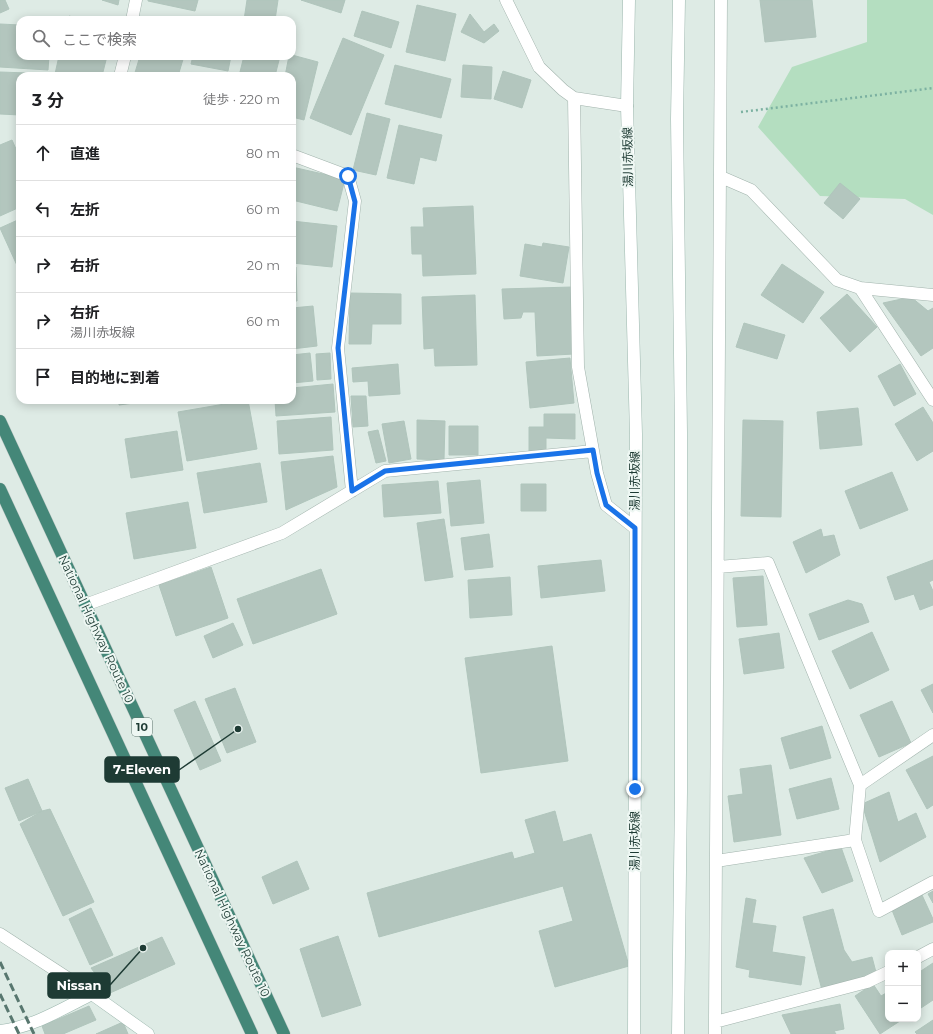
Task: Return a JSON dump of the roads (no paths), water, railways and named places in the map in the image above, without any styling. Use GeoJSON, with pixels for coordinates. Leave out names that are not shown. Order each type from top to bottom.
{"type":"FeatureCollection","features":[{"type":"Feature","properties":{"kind":"highway","name":"National Highway Route 10"},"geometry":{"type":"LineString","coordinates":[[0,421],[284,1034]]}},
{"type":"Feature","properties":{"kind":"highway","name":"10"},"geometry":{"type":"LineString","coordinates":[[0,488],[252,1034]]}},
{"type":"Feature","properties":{"kind":"street"},"geometry":{"type":"LineString","coordinates":[[133,16],[136,0]]}},
{"type":"Feature","properties":{"kind":"street"},"geometry":{"type":"LineString","coordinates":[[506,0],[539,67],[574,98],[627,106]]}},
{"type":"Feature","properties":{"kind":"street","name":"湯川赤坂線"},"geometry":{"type":"LineString","coordinates":[[629,0],[627,106],[636,434],[634,1034]]}},
{"type":"Feature","properties":{"kind":"street"},"geometry":{"type":"LineString","coordinates":[[678,1034],[681,792],[681,433],[677,120],[679,0]]}},
{"type":"Feature","properties":{"kind":"street"},"geometry":{"type":"LineString","coordinates":[[721,0],[715,1028],[867,982],[885,973]]}},
{"type":"Feature","properties":{"kind":"street"},"geometry":{"type":"LineString","coordinates":[[121,72],[124,60]]}},
{"type":"Feature","properties":{"kind":"street"},"geometry":{"type":"LineString","coordinates":[[574,98],[578,367],[597,473],[606,505],[635,528]]}},
{"type":"Feature","properties":{"kind":"street"},"geometry":{"type":"LineString","coordinates":[[296,156],[348,176],[355,202],[338,348],[352,491]]}},
{"type":"Feature","properties":{"kind":"street"},"geometry":{"type":"LineString","coordinates":[[721,177],[751,190],[837,280],[860,288],[933,295]]}},
{"type":"Feature","properties":{"kind":"street"},"geometry":{"type":"LineString","coordinates":[[860,288],[933,400]]}},
{"type":"Feature","properties":{"kind":"street"},"geometry":{"type":"LineString","coordinates":[[85,605],[282,533],[385,471],[593,450]]}},
{"type":"Feature","properties":{"kind":"street"},"geometry":{"type":"LineString","coordinates":[[718,567],[768,563],[860,785],[855,840],[879,911],[933,882]]}},
{"type":"Feature","properties":{"kind":"street"},"geometry":{"type":"LineString","coordinates":[[860,785],[933,735]]}},
{"type":"Feature","properties":{"kind":"street"},"geometry":{"type":"LineString","coordinates":[[716,861],[855,840]]}},
{"type":"Feature","properties":{"kind":"street"},"geometry":{"type":"LineString","coordinates":[[0,934],[92,994],[148,1034]]}},
{"type":"Feature","properties":{"kind":"street"},"geometry":{"type":"LineString","coordinates":[[921,956],[933,950]]}},
{"type":"Feature","properties":{"kind":"street"},"geometry":{"type":"LineString","coordinates":[[0,1031],[16,1029],[30,1024],[92,994]]}},
{"type":"Feature","properties":{"kind":"railway"},"geometry":{"type":"LineString","coordinates":[[0,962],[34,1034]]}},
{"type":"Feature","properties":{"kind":"railway"},"geometry":{"type":"LineString","coordinates":[[0,994],[19,1034]]}},
{"type":"Feature","properties":{"kind":"place","name":"7-Eleven"},"geometry":{"type":"Point","coordinates":[238,729]}},
{"type":"Feature","properties":{"kind":"place","name":"Nissan"},"geometry":{"type":"Point","coordinates":[143,948]}}]}
